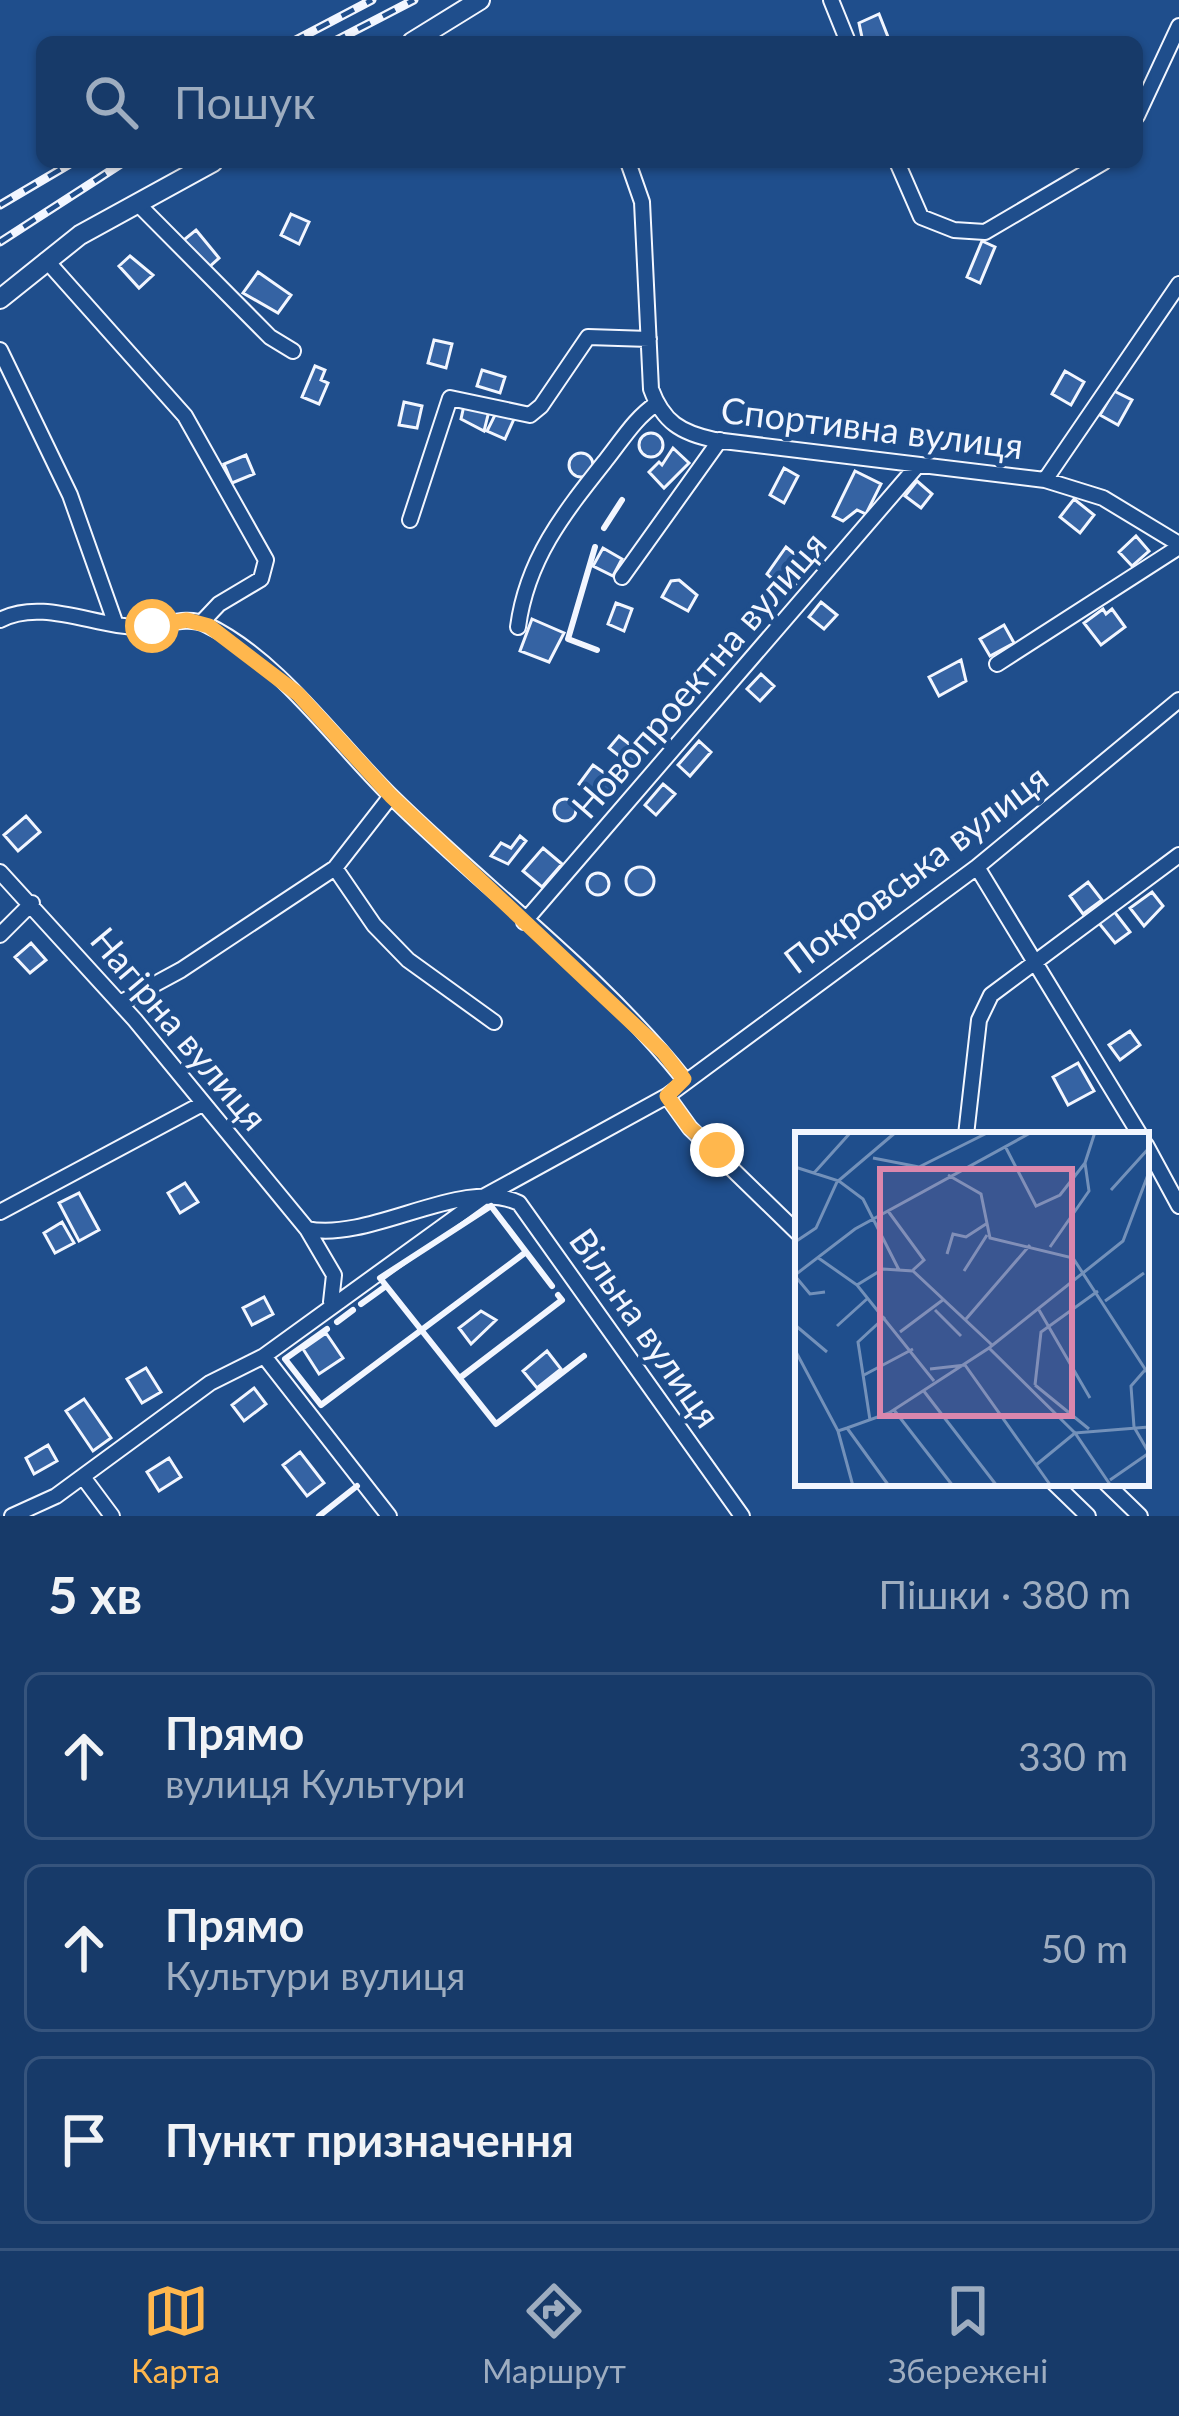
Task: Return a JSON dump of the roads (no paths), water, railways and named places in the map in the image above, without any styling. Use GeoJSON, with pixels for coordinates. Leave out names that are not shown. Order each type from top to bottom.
{"type":"FeatureCollection","features":[{"type":"Feature","properties":{"kind":"street"},"geometry":{"type":"LineString","coordinates":[[425,36],[480,0]]}},
{"type":"Feature","properties":{"kind":"street"},"geometry":{"type":"LineString","coordinates":[[831,0],[846,36]]}},
{"type":"Feature","properties":{"kind":"street"},"geometry":{"type":"LineString","coordinates":[[1143,103],[1179,26]]}},
{"type":"Feature","properties":{"kind":"street"},"geometry":{"type":"LineString","coordinates":[[0,298],[46,260],[202,168]]}},
{"type":"Feature","properties":{"kind":"street"},"geometry":{"type":"LineString","coordinates":[[518,627],[523,589],[555,523],[638,418],[656,404],[641,202],[630,168]]}},
{"type":"Feature","properties":{"kind":"street"},"geometry":{"type":"LineString","coordinates":[[900,168],[921,217],[969,233],[999,226],[1094,168]]}},
{"type":"Feature","properties":{"kind":"street"},"geometry":{"type":"LineString","coordinates":[[137,203],[270,338],[293,351]]}},
{"type":"Feature","properties":{"kind":"street"},"geometry":{"type":"LineString","coordinates":[[0,620],[29,611],[139,628],[202,622],[219,604],[261,579],[266,560],[185,416],[46,260]]}},
{"type":"Feature","properties":{"kind":"street"},"geometry":{"type":"LineString","coordinates":[[1045,480],[1179,284]]}},
{"type":"Feature","properties":{"kind":"street"},"geometry":{"type":"LineString","coordinates":[[410,520],[453,396],[530,415],[542,406],[588,338],[649,339]]}},
{"type":"Feature","properties":{"kind":"street"},"geometry":{"type":"LineString","coordinates":[[0,350],[83,526],[115,622]]}},
{"type":"Feature","properties":{"kind":"street","name":"Спортивна вулиця"},"geometry":{"type":"LineString","coordinates":[[656,404],[674,426],[720,440],[1045,480],[1103,498],[1179,546]]}},
{"type":"Feature","properties":{"kind":"street"},"geometry":{"type":"LineString","coordinates":[[622,577],[720,440]]}},
{"type":"Feature","properties":{"kind":"street","name":"Новопроектна вулиця"},"geometry":{"type":"LineString","coordinates":[[524,922],[919,465]]}},
{"type":"Feature","properties":{"kind":"street"},"geometry":{"type":"LineString","coordinates":[[997,664],[1179,546]]}},
{"type":"Feature","properties":{"kind":"street"},"geometry":{"type":"LineString","coordinates":[[12,1516],[83,1477],[209,1383],[264,1356],[484,1196],[667,1096],[684,1079],[391,796],[298,694],[202,622]]}},
{"type":"Feature","properties":{"kind":"street","name":"Покровська вулиця"},"geometry":{"type":"LineString","coordinates":[[684,1079],[977,867],[1179,700]]}},
{"type":"Feature","properties":{"kind":"street"},"geometry":{"type":"LineString","coordinates":[[120,1003],[182,970],[335,868],[391,796]]}},
{"type":"Feature","properties":{"kind":"street"},"geometry":{"type":"LineString","coordinates":[[966,1132],[982,1010],[998,988],[1179,855]]}},
{"type":"Feature","properties":{"kind":"street"},"geometry":{"type":"LineString","coordinates":[[977,867],[1138,1132]]}},
{"type":"Feature","properties":{"kind":"street"},"geometry":{"type":"LineString","coordinates":[[335,868],[374,925],[408,960],[494,1022]]}},
{"type":"Feature","properties":{"kind":"street","name":"Нагірна вулиця"},"geometry":{"type":"LineString","coordinates":[[0,872],[120,1003],[307,1229],[334,1275],[330,1304]]}},
{"type":"Feature","properties":{"kind":"street"},"geometry":{"type":"LineString","coordinates":[[0,935],[32,903]]}},
{"type":"Feature","properties":{"kind":"street"},"geometry":{"type":"LineString","coordinates":[[667,1096],[690,1128],[795,1230]]}},
{"type":"Feature","properties":{"kind":"street"},"geometry":{"type":"LineString","coordinates":[[0,1212],[202,1105]]}},
{"type":"Feature","properties":{"kind":"street"},"geometry":{"type":"LineString","coordinates":[[1149,1151],[1179,1206]]}},
{"type":"Feature","properties":{"kind":"street"},"geometry":{"type":"LineString","coordinates":[[307,1229],[341,1231],[484,1196]]}},
{"type":"Feature","properties":{"kind":"street","name":"Вільна вулиця"},"geometry":{"type":"LineString","coordinates":[[484,1196],[519,1203],[742,1516]]}},
{"type":"Feature","properties":{"kind":"street"},"geometry":{"type":"LineString","coordinates":[[264,1356],[389,1516]]}},
{"type":"Feature","properties":{"kind":"street"},"geometry":{"type":"LineString","coordinates":[[83,1477],[112,1516]]}},
{"type":"Feature","properties":{"kind":"street"},"geometry":{"type":"LineString","coordinates":[[1057,1486],[1088,1516]]}},
{"type":"Feature","properties":{"kind":"street"},"geometry":{"type":"LineString","coordinates":[[1109,1486],[1140,1516]]}},
{"type":"Feature","properties":{"kind":"railway"},"geometry":{"type":"LineString","coordinates":[[303,36],[372,0]]}},
{"type":"Feature","properties":{"kind":"railway"},"geometry":{"type":"LineString","coordinates":[[345,36],[414,0]]}},
{"type":"Feature","properties":{"kind":"railway"},"geometry":{"type":"LineString","coordinates":[[0,205],[63,168]]}},
{"type":"Feature","properties":{"kind":"railway"},"geometry":{"type":"LineString","coordinates":[[0,242],[115,168]]}}]}
